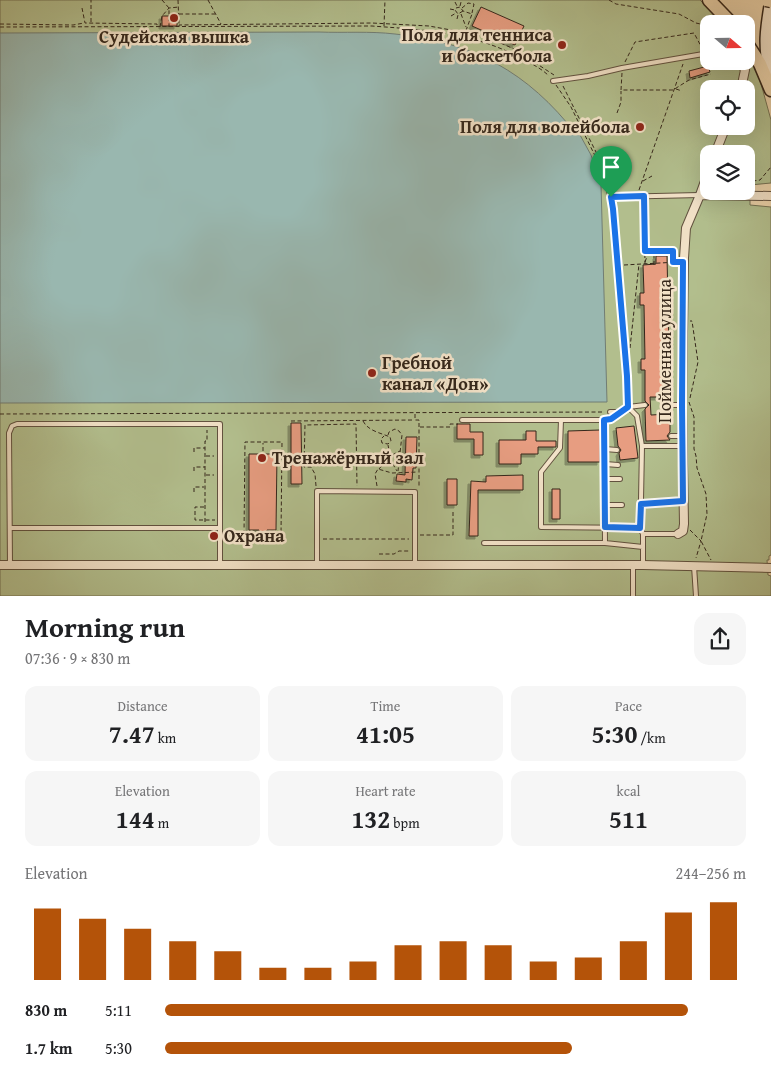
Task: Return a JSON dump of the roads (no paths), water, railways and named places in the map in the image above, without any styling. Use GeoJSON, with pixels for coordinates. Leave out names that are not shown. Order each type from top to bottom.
{"type":"FeatureCollection","features":[{"type":"Feature","properties":{"kind":"main road"},"geometry":{"type":"LineString","coordinates":[[709,0],[723,15]]}},
{"type":"Feature","properties":{"kind":"main road"},"geometry":{"type":"LineString","coordinates":[[766,0],[771,0],[770,16],[765,35],[771,76]]}},
{"type":"Feature","properties":{"kind":"main road"},"geometry":{"type":"LineString","coordinates":[[755,56],[771,90]]}},
{"type":"Feature","properties":{"kind":"street","name":"Пойменная улица"},"geometry":{"type":"LineString","coordinates":[[678,534],[683,531],[684,524],[682,436],[683,262],[686,228],[700,195]]}},
{"type":"Feature","properties":{"kind":"street"},"geometry":{"type":"LineString","coordinates":[[755,196],[771,196]]}},
{"type":"Feature","properties":{"kind":"street"},"geometry":{"type":"LineString","coordinates":[[0,565],[643,564],[771,568]]}},
{"type":"Feature","properties":{"kind":"lane"},"geometry":{"type":"LineString","coordinates":[[553,81],[700,55]]}},
{"type":"Feature","properties":{"kind":"lane"},"geometry":{"type":"LineString","coordinates":[[610,181],[628,407],[637,416],[642,446],[641,500]]}},
{"type":"Feature","properties":{"kind":"lane"},"geometry":{"type":"LineString","coordinates":[[611,197],[700,195]]}},
{"type":"Feature","properties":{"kind":"lane"},"geometry":{"type":"LineString","coordinates":[[462,420],[604,420],[611,419],[628,407],[645,405]]}},
{"type":"Feature","properties":{"kind":"lane"},"geometry":{"type":"LineString","coordinates":[[670,405],[682,405]]}},
{"type":"Feature","properties":{"kind":"lane"},"geometry":{"type":"LineString","coordinates":[[610,412],[623,412]]}},
{"type":"Feature","properties":{"kind":"lane"},"geometry":{"type":"LineString","coordinates":[[561,420],[560,448],[541,472],[541,528],[640,528]]}},
{"type":"Feature","properties":{"kind":"lane"},"geometry":{"type":"LineString","coordinates":[[604,420],[605,543]]}},
{"type":"Feature","properties":{"kind":"lane"},"geometry":{"type":"LineString","coordinates":[[10,565],[10,433],[14,425],[220,424],[220,566]]}},
{"type":"Feature","properties":{"kind":"lane"},"geometry":{"type":"LineString","coordinates":[[671,436],[682,436]]}},
{"type":"Feature","properties":{"kind":"lane"},"geometry":{"type":"LineString","coordinates":[[642,446],[683,446]]}},
{"type":"Feature","properties":{"kind":"lane"},"geometry":{"type":"LineString","coordinates":[[605,450],[617,450]]}},
{"type":"Feature","properties":{"kind":"lane"},"geometry":{"type":"LineString","coordinates":[[605,464],[618,464]]}},
{"type":"Feature","properties":{"kind":"lane"},"geometry":{"type":"LineString","coordinates":[[605,479],[620,479]]}},
{"type":"Feature","properties":{"kind":"lane"},"geometry":{"type":"LineString","coordinates":[[317,565],[317,491],[415,492],[415,565]]}},
{"type":"Feature","properties":{"kind":"lane"},"geometry":{"type":"LineString","coordinates":[[643,564],[643,534],[640,528],[641,504],[683,501]]}},
{"type":"Feature","properties":{"kind":"lane"},"geometry":{"type":"LineString","coordinates":[[605,504],[622,505]]}},
{"type":"Feature","properties":{"kind":"lane"},"geometry":{"type":"LineString","coordinates":[[10,528],[220,528]]}},
{"type":"Feature","properties":{"kind":"lane"},"geometry":{"type":"LineString","coordinates":[[643,534],[678,534]]}},
{"type":"Feature","properties":{"kind":"lane"},"geometry":{"type":"LineString","coordinates":[[484,543],[605,543],[643,547]]}},
{"type":"Feature","properties":{"kind":"lane"},"geometry":{"type":"LineString","coordinates":[[633,565],[633,596]]}},
{"type":"Feature","properties":{"kind":"lane"},"geometry":{"type":"LineString","coordinates":[[694,566],[696,596]]}},
{"type":"Feature","properties":{"kind":"water","name":"Гребной канал «Дон»"},"geometry":{"type":"Polygon","coordinates":[[[319,32],[395,34],[449,44],[474,53],[518,77],[558,112],[576,134],[580,135],[591,155],[601,184],[607,402],[0,403],[0,33],[319,32]]]}},
{"type":"Feature","properties":{"kind":"place","name":"Судейская вышка"},"geometry":{"type":"Point","coordinates":[174,18]}},
{"type":"Feature","properties":{"kind":"place","name":"Поля для тенниса и баскетбола"},"geometry":{"type":"Point","coordinates":[562,45]}},
{"type":"Feature","properties":{"kind":"place","name":"Поля для волейбола"},"geometry":{"type":"Point","coordinates":[640,127]}},
{"type":"Feature","properties":{"kind":"place","name":"Гребной канал «Дон»"},"geometry":{"type":"Point","coordinates":[372,373]}},
{"type":"Feature","properties":{"kind":"place","name":"Тренажёрный зал"},"geometry":{"type":"Point","coordinates":[262,458]}},
{"type":"Feature","properties":{"kind":"place","name":"Охрана"},"geometry":{"type":"Point","coordinates":[214,536]}}]}
